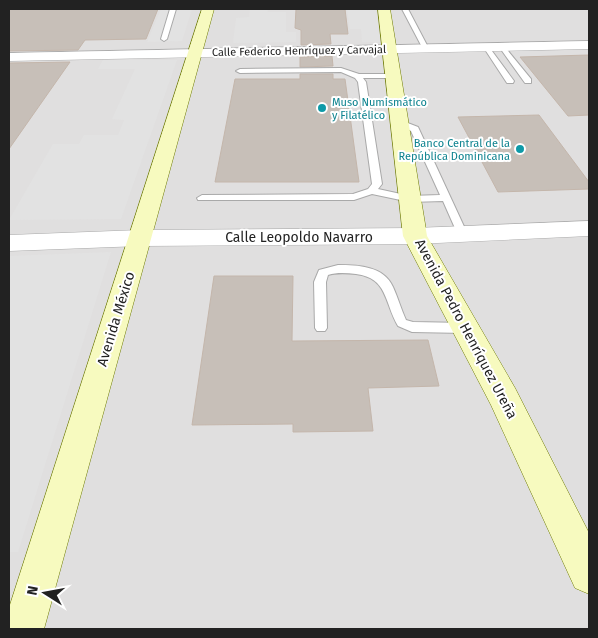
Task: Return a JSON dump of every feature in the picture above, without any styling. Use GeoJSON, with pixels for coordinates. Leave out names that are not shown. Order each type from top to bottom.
{"type":"FeatureCollection","features":[{"type":"Feature","properties":{"kind":"main road","name":"Avenida México"},"geometry":{"type":"LineString","coordinates":[[23,629],[208,9]]}},
{"type":"Feature","properties":{"kind":"main road","name":"Avenida Pedro Henríquez Ureña"},"geometry":{"type":"LineString","coordinates":[[384,9],[415,236],[504,398],[589,574]]}},
{"type":"Feature","properties":{"kind":"street","name":"Calle Federico Henríquez y Carvajal"},"geometry":{"type":"LineString","coordinates":[[9,56],[589,45]]}},
{"type":"Feature","properties":{"kind":"street","name":"Calle Leopoldo Navarro"},"geometry":{"type":"LineString","coordinates":[[9,243],[140,238],[415,236],[589,228]]}},
{"type":"Feature","properties":{"kind":"lane"},"geometry":{"type":"LineString","coordinates":[[164,39],[173,9]]}},
{"type":"Feature","properties":{"kind":"lane"},"geometry":{"type":"LineString","coordinates":[[405,9],[426,49]]}},
{"type":"Feature","properties":{"kind":"lane"},"geometry":{"type":"LineString","coordinates":[[502,47],[528,81]]}},
{"type":"Feature","properties":{"kind":"lane"},"geometry":{"type":"LineString","coordinates":[[487,48],[510,81]]}},
{"type":"Feature","properties":{"kind":"lane"},"geometry":{"type":"LineString","coordinates":[[240,71],[341,70],[358,76],[394,76]]}},
{"type":"Feature","properties":{"kind":"lane"},"geometry":{"type":"LineString","coordinates":[[358,76],[362,82],[376,184],[371,191]]}},
{"type":"Feature","properties":{"kind":"lane"},"geometry":{"type":"LineString","coordinates":[[400,122],[416,129],[462,234]]}},
{"type":"Feature","properties":{"kind":"lane"},"geometry":{"type":"LineString","coordinates":[[202,198],[354,197],[371,191],[410,198],[446,198]]}},
{"type":"Feature","properties":{"kind":"lane"},"geometry":{"type":"LineString","coordinates":[[321,328],[320,282],[323,273],[331,269],[367,270],[378,274],[385,281],[395,312],[402,323],[412,327],[465,328]]}},
{"type":"Feature","properties":{"kind":"shaded area"},"geometry":{"type":"Polygon","coordinates":[[[9,9],[589,9],[589,629],[9,629],[9,9]]]}},
{"type":"Feature","properties":{"kind":"shaded area"},"geometry":{"type":"Polygon","coordinates":[[[161,9],[192,9],[182,41],[147,42],[161,9]]]}},
{"type":"Feature","properties":{"kind":"shaded area"},"geometry":{"type":"Polygon","coordinates":[[[250,9],[286,12],[286,32],[296,32],[296,42],[233,43],[236,18],[249,17],[250,9]]]}},
{"type":"Feature","properties":{"kind":"shaded area"},"geometry":{"type":"Polygon","coordinates":[[[347,9],[377,9],[384,42],[362,42],[361,29],[350,29],[347,9]]]}},
{"type":"Feature","properties":{"kind":"shaded area"},"geometry":{"type":"Polygon","coordinates":[[[103,60],[177,60],[121,219],[9,220],[53,144],[79,144],[84,135],[118,135],[124,120],[112,119],[135,69],[98,69],[103,60]]]}},
{"type":"Feature","properties":{"kind":"shaded area"},"geometry":{"type":"Polygon","coordinates":[[[111,252],[18,552],[9,552],[9,256],[111,252]]]}},
{"type":"Feature","properties":{"kind":"building"},"geometry":{"type":"Polygon","coordinates":[[[9,9],[158,9],[146,39],[85,40],[78,50],[9,51],[9,9]]]}},
{"type":"Feature","properties":{"kind":"building"},"geometry":{"type":"Polygon","coordinates":[[[296,9],[345,9],[348,34],[330,34],[331,44],[301,45],[301,30],[295,28],[296,9]]]}},
{"type":"Feature","properties":{"kind":"building"},"geometry":{"type":"Polygon","coordinates":[[[589,55],[589,115],[568,116],[520,57],[589,55]]]}},
{"type":"Feature","properties":{"kind":"building"},"geometry":{"type":"Polygon","coordinates":[[[332,56],[333,66],[300,67],[300,57],[332,56]]]}},
{"type":"Feature","properties":{"kind":"building"},"geometry":{"type":"Polygon","coordinates":[[[70,62],[9,149],[9,63],[70,62]]]}},
{"type":"Feature","properties":{"kind":"building"},"geometry":{"type":"Polygon","coordinates":[[[300,74],[333,74],[333,79],[345,79],[359,182],[215,182],[235,79],[300,79],[300,74]]]}},
{"type":"Feature","properties":{"kind":"building","name":"Banco Central de la República Dominicana"},"geometry":{"type":"Polygon","coordinates":[[[539,115],[589,182],[589,189],[498,192],[458,117],[539,115]]]}},
{"type":"Feature","properties":{"kind":"building"},"geometry":{"type":"Polygon","coordinates":[[[214,276],[293,276],[292,341],[428,340],[439,386],[368,388],[373,431],[293,432],[293,424],[192,425],[214,276]]]}},
{"type":"Feature","properties":{"kind":"place","name":"Muso Numismático y Filatélico"},"geometry":{"type":"Point","coordinates":[322,108]}},
{"type":"Feature","properties":{"kind":"place","name":"Banco Central de la República Dominicana"},"geometry":{"type":"Point","coordinates":[520,149]}}]}
